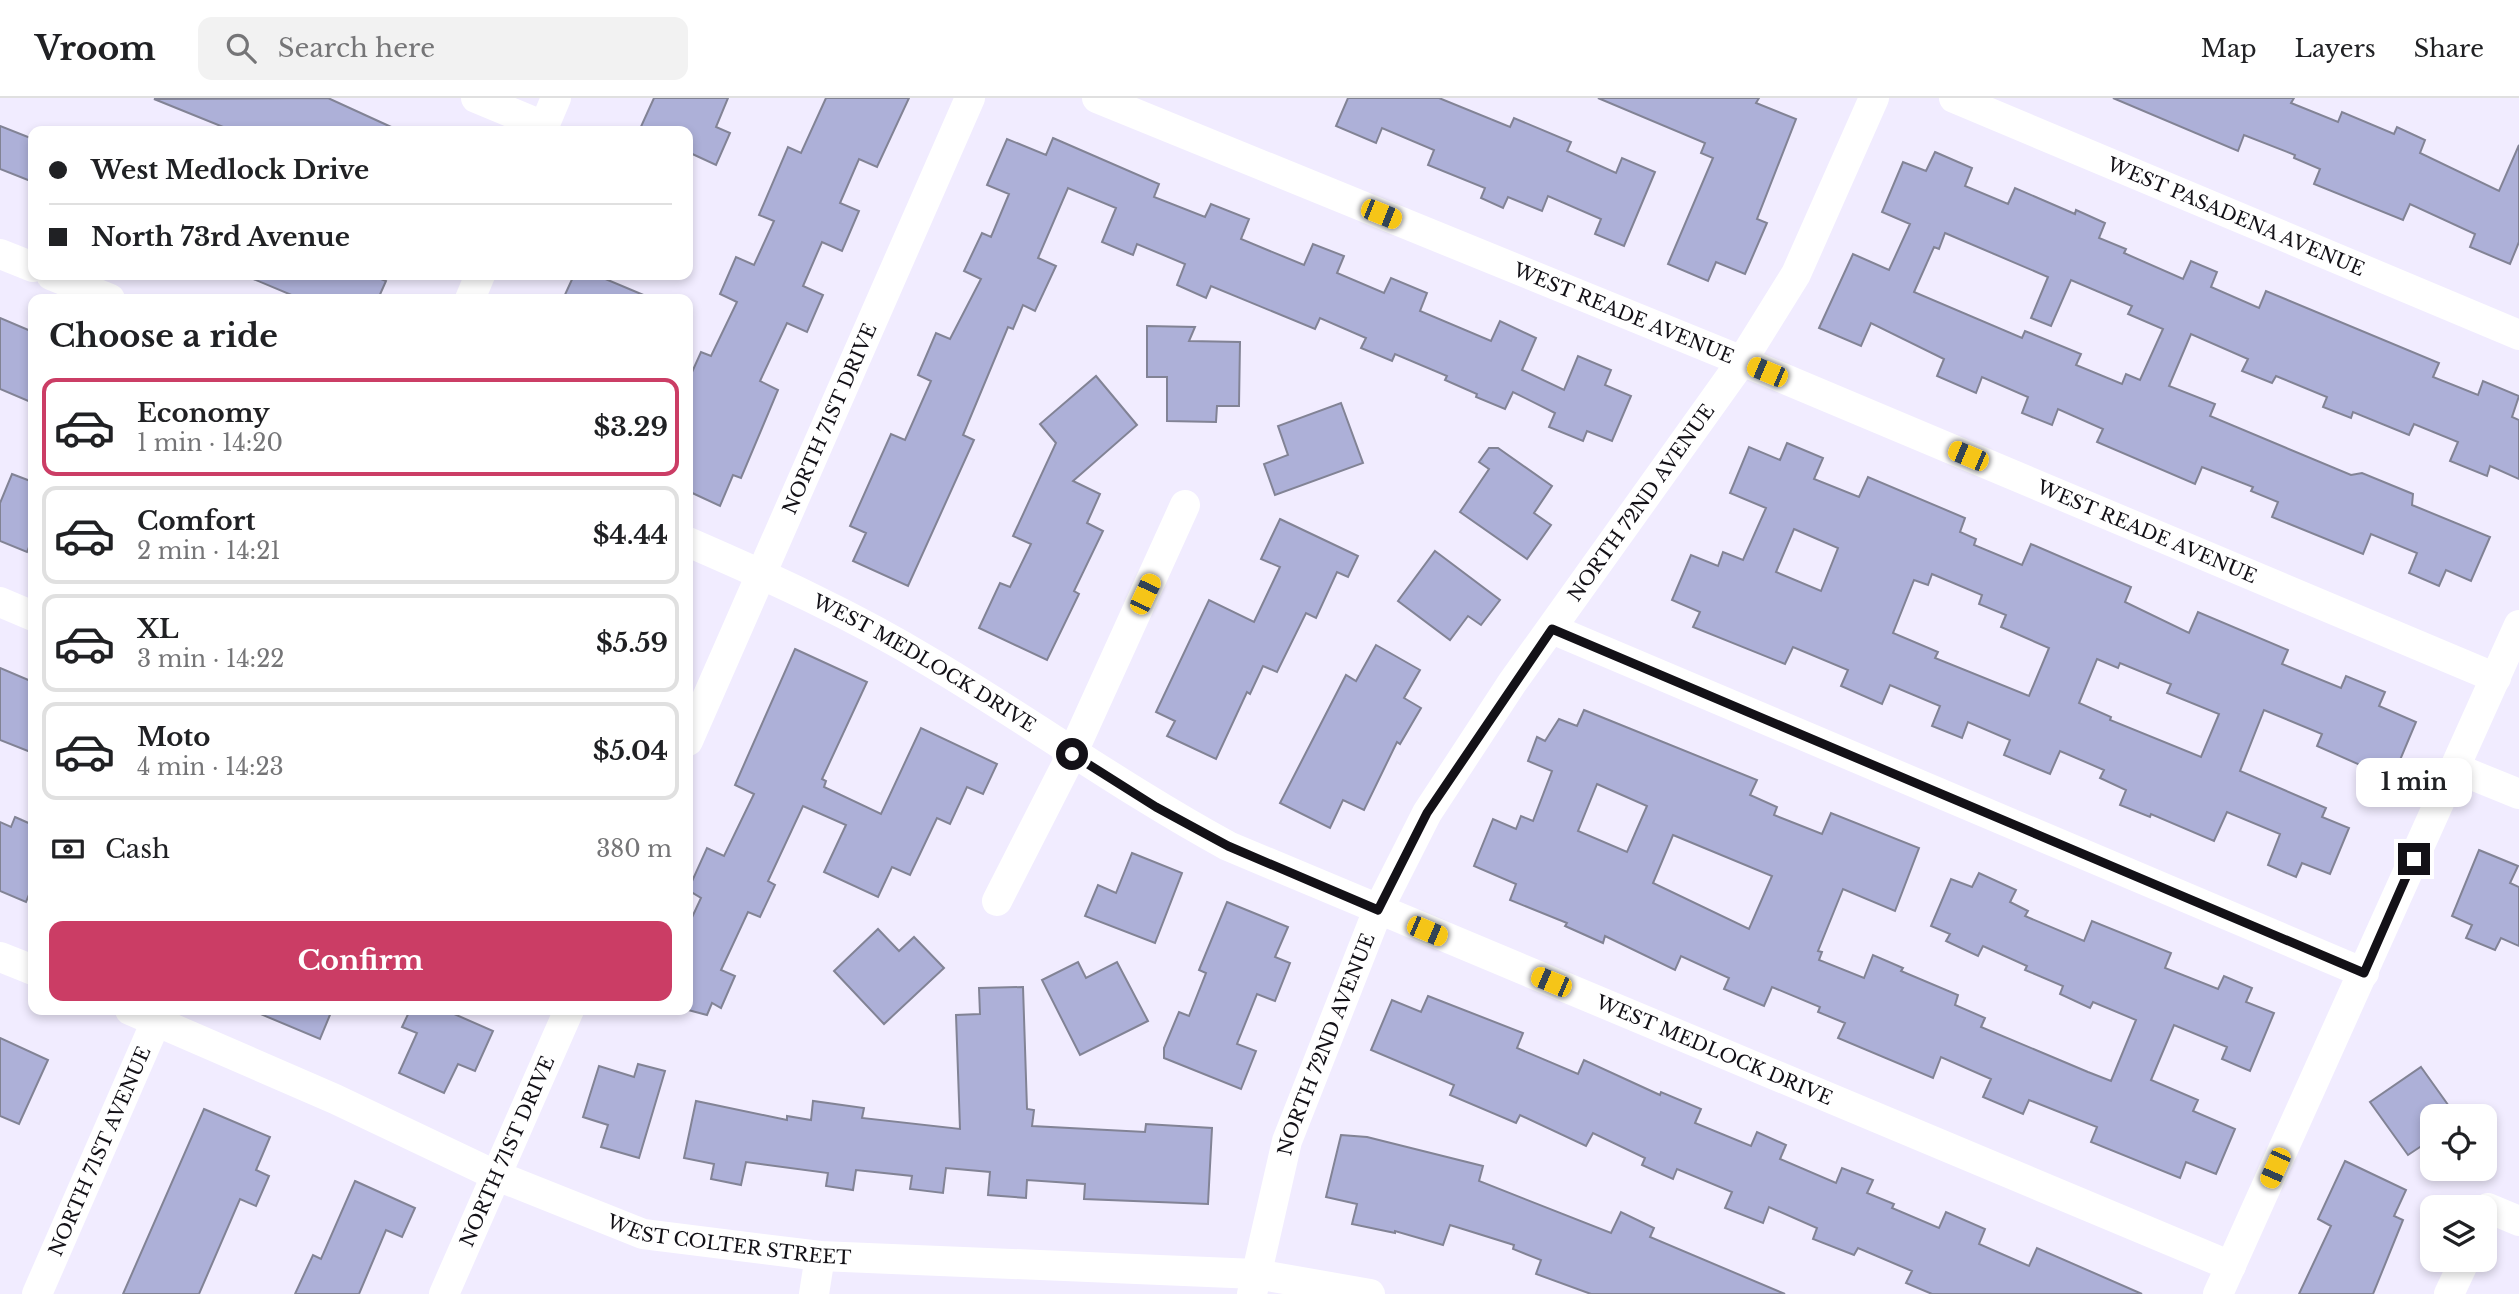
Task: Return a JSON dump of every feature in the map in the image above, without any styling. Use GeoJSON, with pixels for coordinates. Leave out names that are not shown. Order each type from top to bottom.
{"type":"FeatureCollection","features":[{"type":"Feature","properties":{"kind":"street"},"geometry":{"type":"LineString","coordinates":[[476,98],[539,126]]}},
{"type":"Feature","properties":{"kind":"street"},"geometry":{"type":"LineString","coordinates":[[544,126],[556,98]]}},
{"type":"Feature","properties":{"kind":"street","name":"NORTH 71ST DRIVE"},"geometry":{"type":"LineString","coordinates":[[693,729],[970,98]]}},
{"type":"Feature","properties":{"kind":"street","name":"WEST READE AVENUE"},"geometry":{"type":"LineString","coordinates":[[1097,98],[1742,361],[2496,678]]}},
{"type":"Feature","properties":{"kind":"street","name":"NORTH 72ND AVENUE"},"geometry":{"type":"LineString","coordinates":[[1254,1284],[1287,1141],[1378,910],[1427,813],[1552,629],[1742,361],[1796,274],[1874,98]]}},
{"type":"Feature","properties":{"kind":"street","name":"WEST PASADENA AVENUE"},"geometry":{"type":"LineString","coordinates":[[1954,98],[2519,335]]}},
{"type":"Feature","properties":{"kind":"street"},"geometry":{"type":"LineString","coordinates":[[0,254],[28,265]]}},
{"type":"Feature","properties":{"kind":"street"},"geometry":{"type":"LineString","coordinates":[[63,280],[98,294]]}},
{"type":"Feature","properties":{"kind":"street"},"geometry":{"type":"LineString","coordinates":[[997,901],[1072,754],[1185,505]]}},
{"type":"Feature","properties":{"kind":"street","name":"WEST MEDLOCK DRIVE"},"geometry":{"type":"LineString","coordinates":[[693,544],[837,610],[930,662],[1156,807],[1228,846],[2231,1266]]}},
{"type":"Feature","properties":{"kind":"street"},"geometry":{"type":"LineString","coordinates":[[0,602],[28,614]]}},
{"type":"Feature","properties":{"kind":"street"},"geometry":{"type":"LineString","coordinates":[[2218,1294],[2519,625]]}},
{"type":"Feature","properties":{"kind":"street"},"geometry":{"type":"LineString","coordinates":[[1552,629],[2364,973]]}},
{"type":"Feature","properties":{"kind":"street"},"geometry":{"type":"LineString","coordinates":[[2455,768],[2519,794]]}},
{"type":"Feature","properties":{"kind":"street"},"geometry":{"type":"LineString","coordinates":[[0,957],[28,968]]}},
{"type":"Feature","properties":{"kind":"street","name":"NORTH 71ST AVENUE"},"geometry":{"type":"LineString","coordinates":[[37,1294],[148,1015]]}},
{"type":"Feature","properties":{"kind":"street","name":"WEST COLTER STREET"},"geometry":{"type":"LineString","coordinates":[[153,1015],[495,1175],[643,1234],[820,1256],[1370,1294]]}},
{"type":"Feature","properties":{"kind":"street","name":"NORTH 71ST DRIVE"},"geometry":{"type":"LineString","coordinates":[[444,1294],[567,1015]]}},
{"type":"Feature","properties":{"kind":"street"},"geometry":{"type":"LineString","coordinates":[[2497,1215],[2519,1221]]}},
{"type":"Feature","properties":{"kind":"street"},"geometry":{"type":"LineString","coordinates":[[814,1294],[820,1256]]}},
{"type":"Feature","properties":{"kind":"street"},"geometry":{"type":"LineString","coordinates":[[2449,1294],[2459,1272]]}},
{"type":"Feature","properties":{"kind":"building"},"geometry":{"type":"Polygon","coordinates":[[[328,98],[389,126],[221,126],[154,99],[328,98]]]}},
{"type":"Feature","properties":{"kind":"building"},"geometry":{"type":"Polygon","coordinates":[[[654,98],[728,98],[716,127],[730,133],[716,165],[693,154],[693,126],[641,126],[654,98]]]}},
{"type":"Feature","properties":{"kind":"building"},"geometry":{"type":"Polygon","coordinates":[[[826,98],[909,98],[877,167],[859,159],[840,203],[859,211],[842,251],[822,242],[803,286],[823,295],[807,332],[787,323],[760,381],[778,390],[741,478],[733,475],[720,506],[693,493],[693,370],[701,352],[711,356],[737,302],[720,294],[736,257],[754,265],[774,221],[759,215],[788,147],[801,153],[826,98]]]}},
{"type":"Feature","properties":{"kind":"building"},"geometry":{"type":"Polygon","coordinates":[[[1348,98],[1439,98],[1510,127],[1514,118],[1571,142],[1567,151],[1616,173],[1622,158],[1655,172],[1624,246],[1595,234],[1601,219],[1548,196],[1542,211],[1508,197],[1503,208],[1481,198],[1485,188],[1428,165],[1434,150],[1382,128],[1376,143],[1336,126],[1348,98]]]}},
{"type":"Feature","properties":{"kind":"building"},"geometry":{"type":"Polygon","coordinates":[[[1598,98],[1759,98],[1756,103],[1796,119],[1757,219],[1767,223],[1745,274],[1716,262],[1708,281],[1668,264],[1713,158],[1701,153],[1705,143],[1598,98]]]}},
{"type":"Feature","properties":{"kind":"building"},"geometry":{"type":"Polygon","coordinates":[[[2113,98],[2294,98],[2291,103],[2338,122],[2342,112],[2394,134],[2397,127],[2425,140],[2420,153],[2499,191],[2519,145],[2519,242],[2510,264],[2470,247],[2475,234],[2410,204],[2403,220],[2314,184],[2320,169],[2294,158],[2295,155],[2244,135],[2238,151],[2113,98]]]}},
{"type":"Feature","properties":{"kind":"building"},"geometry":{"type":"Polygon","coordinates":[[[0,126],[28,137],[28,180],[0,169],[0,126]]]}},
{"type":"Feature","properties":{"kind":"building"},"geometry":{"type":"Polygon","coordinates":[[[1053,138],[1159,184],[1154,197],[1205,217],[1211,204],[1249,219],[1241,239],[1304,265],[1313,244],[1344,256],[1337,273],[1384,293],[1391,278],[1427,293],[1420,311],[1491,341],[1500,321],[1536,338],[1522,370],[1564,390],[1578,356],[1611,370],[1605,385],[1631,396],[1612,441],[1587,431],[1583,441],[1549,427],[1555,413],[1513,392],[1505,409],[1476,397],[1477,394],[1445,380],[1447,376],[1395,354],[1392,361],[1361,348],[1366,338],[1320,318],[1315,329],[1211,286],[1206,298],[1177,285],[1185,264],[1137,244],[1133,255],[1102,242],[1116,208],[1068,188],[1038,258],[1056,266],[1035,311],[1023,305],[1013,329],[1008,327],[963,435],[974,440],[908,586],[853,561],[866,533],[850,526],[891,434],[905,440],[931,381],[918,375],[936,333],[950,339],[981,279],[964,271],[982,233],[991,237],[1009,194],[987,185],[1007,139],[1046,155],[1053,138]]]}},
{"type":"Feature","properties":{"kind":"building"},"geometry":{"type":"Polygon","coordinates":[[[1935,152],[1972,168],[1965,186],[2008,204],[2015,188],[2075,214],[2076,210],[2105,223],[2099,238],[2126,249],[2124,253],[2183,279],[2191,261],[2217,272],[2211,287],[2259,308],[2266,291],[2439,363],[2433,377],[2478,395],[2483,381],[2519,396],[2512,417],[2519,420],[2519,479],[2490,466],[2487,476],[2450,461],[2458,442],[2414,424],[2409,435],[2353,412],[2351,418],[2323,407],[2327,397],[2276,376],[2272,383],[2242,371],[2248,359],[2191,334],[2169,386],[2215,404],[2210,416],[2351,475],[2362,473],[2413,494],[2412,505],[2490,537],[2471,581],[2446,570],[2439,586],[2409,573],[2417,553],[2371,534],[2363,554],[2272,517],[2278,502],[2251,491],[2253,487],[2202,467],[2195,484],[2097,442],[2103,429],[2058,409],[2052,425],[2022,413],[2028,397],[1982,377],[1976,393],[1937,376],[1944,359],[1871,323],[1861,346],[1819,328],[1853,254],[1889,270],[1910,224],[1882,212],[1903,162],[1926,171],[1935,152]],[[1945,233],[1939,249],[1934,247],[1914,292],[2022,338],[2025,331],[2081,354],[2076,365],[2122,384],[2126,374],[2140,380],[2163,329],[2128,314],[2132,306],[2071,280],[2051,326],[2031,318],[2048,277],[1945,233]]]}},
{"type":"Feature","properties":{"kind":"building"},"geometry":{"type":"Polygon","coordinates":[[[256,280],[386,281],[380,294],[289,294],[256,280]]]}},
{"type":"Feature","properties":{"kind":"building"},"geometry":{"type":"Polygon","coordinates":[[[572,280],[608,280],[641,294],[565,294],[572,280]]]}},
{"type":"Feature","properties":{"kind":"building"},"geometry":{"type":"Polygon","coordinates":[[[0,318],[28,330],[28,401],[0,389],[0,318]]]}},
{"type":"Feature","properties":{"kind":"building"},"geometry":{"type":"Polygon","coordinates":[[[1147,326],[1195,327],[1189,341],[1240,342],[1239,406],[1217,406],[1216,422],[1167,421],[1167,377],[1147,377],[1147,326]]]}},
{"type":"Feature","properties":{"kind":"building"},"geometry":{"type":"Polygon","coordinates":[[[1096,376],[1137,425],[1073,481],[1100,494],[1087,523],[1103,531],[1074,591],[1079,594],[1047,660],[979,628],[1000,583],[1010,587],[1031,544],[1013,536],[1056,443],[1040,424],[1096,376]]]}},
{"type":"Feature","properties":{"kind":"building"},"geometry":{"type":"Polygon","coordinates":[[[1341,403],[1363,463],[1275,495],[1264,464],[1288,455],[1278,426],[1341,403]]]}},
{"type":"Feature","properties":{"kind":"building"},"geometry":{"type":"Polygon","coordinates":[[[1787,443],[1823,458],[1814,479],[1859,497],[1868,477],[1965,518],[1960,532],[1976,539],[1974,545],[2022,565],[2031,544],[2131,587],[2125,602],[2189,633],[2198,612],[2288,650],[2282,664],[2341,688],[2346,676],[2385,692],[2379,706],[2416,722],[2392,779],[2317,746],[2322,734],[2264,710],[2240,771],[2326,808],[2322,817],[2349,828],[2330,874],[2302,863],[2296,877],[2268,865],[2280,834],[2227,812],[2214,841],[2151,814],[2150,817],[2120,805],[2126,790],[2100,778],[2104,770],[2060,751],[2050,774],[2004,755],[2010,740],[1968,722],[1962,738],[1932,726],[1940,706],[1890,685],[1882,704],[1841,686],[1848,670],[1793,647],[1785,664],[1693,627],[1700,612],[1672,600],[1691,555],[1718,566],[1723,552],[1743,560],[1766,508],[1730,493],[1749,447],[1780,460],[1787,443]],[[1794,529],[1776,572],[1821,591],[1838,548],[1794,529]],[[1932,574],[1928,585],[1914,580],[1893,633],[1938,652],[1935,658],[2029,696],[2049,648],[2001,627],[2006,615],[1979,604],[1982,595],[1932,574]],[[2097,659],[2079,703],[2111,717],[2110,720],[2201,757],[2219,714],[2167,693],[2171,684],[2120,663],[2118,668],[2097,659]]]}},
{"type":"Feature","properties":{"kind":"building"},"geometry":{"type":"Polygon","coordinates":[[[1489,448],[1498,448],[1552,486],[1534,513],[1551,525],[1527,559],[1460,512],[1489,469],[1479,462],[1489,448]]]}},
{"type":"Feature","properties":{"kind":"building"},"geometry":{"type":"Polygon","coordinates":[[[12,474],[28,480],[27,552],[0,541],[0,503],[12,474]]]}},
{"type":"Feature","properties":{"kind":"building"},"geometry":{"type":"Polygon","coordinates":[[[1280,519],[1358,556],[1348,577],[1337,572],[1316,618],[1306,613],[1277,672],[1263,666],[1250,694],[1247,692],[1216,759],[1167,736],[1175,721],[1156,712],[1209,600],[1254,622],[1280,567],[1261,559],[1280,519]]]}},
{"type":"Feature","properties":{"kind":"building"},"geometry":{"type":"Polygon","coordinates":[[[1435,551],[1500,600],[1481,625],[1468,616],[1450,640],[1398,601],[1435,551]]]}},
{"type":"Feature","properties":{"kind":"building"},"geometry":{"type":"Polygon","coordinates":[[[1376,645],[1420,670],[1404,698],[1421,708],[1400,744],[1397,742],[1364,810],[1343,800],[1330,828],[1280,803],[1346,675],[1356,681],[1376,645]]]}},
{"type":"Feature","properties":{"kind":"building"},"geometry":{"type":"Polygon","coordinates":[[[795,649],[867,682],[822,779],[826,781],[824,787],[881,814],[921,728],[997,764],[983,794],[967,787],[950,824],[937,818],[910,875],[892,867],[878,897],[824,872],[846,825],[803,806],[768,881],[775,885],[760,917],[748,912],[721,970],[735,976],[721,1008],[712,1003],[707,1015],[693,1011],[693,915],[701,898],[693,893],[693,879],[707,848],[724,856],[754,794],[735,785],[795,649]]]}},
{"type":"Feature","properties":{"kind":"building"},"geometry":{"type":"Polygon","coordinates":[[[0,668],[28,680],[28,751],[0,740],[0,668]]]}},
{"type":"Feature","properties":{"kind":"building"},"geometry":{"type":"Polygon","coordinates":[[[1584,710],[1757,780],[1750,795],[1777,807],[1774,815],[1822,834],[1831,813],[1919,848],[1895,911],[1843,889],[1818,951],[1822,952],[1819,960],[1864,978],[1873,955],[1903,968],[1901,971],[1958,995],[1955,1005],[1985,1018],[1981,1027],[2111,1081],[2136,1020],[2093,1002],[2090,1008],[2060,994],[2063,986],[2025,970],[2027,966],[1983,946],[1978,956],[1946,941],[1950,934],[1931,926],[1951,879],[1972,887],[1979,873],[2016,890],[2010,902],[2028,911],[2025,916],[2084,941],[2092,921],[2171,953],[2165,968],[2218,989],[2224,976],[2252,988],[2246,1002],[2274,1013],[2250,1071],[2222,1059],[2227,1047],[2174,1025],[2151,1080],[2198,1100],[2193,1111],[2235,1129],[2216,1174],[2186,1162],[2180,1178],[2091,1142],[2097,1127],[2029,1100],[2023,1114],[1983,1097],[1991,1079],[1941,1057],[1933,1078],[1838,1038],[1845,1023],[1818,1012],[1820,1007],[1772,987],[1764,1006],[1724,989],[1729,978],[1681,956],[1675,970],[1605,936],[1603,943],[1565,926],[1567,923],[1510,900],[1516,884],[1474,866],[1493,819],[1516,829],[1521,816],[1533,821],[1552,771],[1528,761],[1537,737],[1545,741],[1559,719],[1577,726],[1584,710]],[[1597,784],[1578,831],[1627,852],[1647,806],[1597,784]],[[1673,835],[1653,883],[1749,929],[1772,876],[1673,835]]]}},
{"type":"Feature","properties":{"kind":"building"},"geometry":{"type":"Polygon","coordinates":[[[15,817],[28,823],[26,902],[0,891],[0,822],[11,827],[15,817]]]}},
{"type":"Feature","properties":{"kind":"building"},"geometry":{"type":"Polygon","coordinates":[[[2479,850],[2518,866],[2510,883],[2519,887],[2519,946],[2501,938],[2495,950],[2466,938],[2472,925],[2452,916],[2479,850]]]}},
{"type":"Feature","properties":{"kind":"building"},"geometry":{"type":"Polygon","coordinates":[[[1132,853],[1182,873],[1155,943],[1085,916],[1098,885],[1116,893],[1132,853]]]}},
{"type":"Feature","properties":{"kind":"building"},"geometry":{"type":"Polygon","coordinates":[[[1227,902],[1288,927],[1275,957],[1290,963],[1275,1001],[1257,994],[1237,1044],[1256,1051],[1241,1089],[1164,1058],[1164,1048],[1179,1012],[1189,1016],[1206,973],[1199,970],[1227,902]]]}},
{"type":"Feature","properties":{"kind":"building"},"geometry":{"type":"Polygon","coordinates":[[[878,929],[899,951],[914,937],[944,968],[884,1024],[834,971],[878,929]]]}},
{"type":"Feature","properties":{"kind":"building"},"geometry":{"type":"Polygon","coordinates":[[[1078,962],[1086,978],[1117,962],[1148,1021],[1080,1055],[1042,980],[1078,962]]]}},
{"type":"Feature","properties":{"kind":"building"},"geometry":{"type":"Polygon","coordinates":[[[1023,987],[1027,1109],[1034,1110],[1032,1126],[1145,1132],[1146,1124],[1212,1128],[1208,1204],[1084,1199],[1085,1184],[1027,1180],[1026,1198],[988,1195],[990,1172],[946,1168],[943,1193],[910,1189],[912,1176],[856,1170],[853,1190],[826,1186],[828,1173],[746,1162],[741,1185],[711,1179],[714,1164],[684,1158],[696,1101],[787,1120],[787,1116],[811,1120],[813,1101],[864,1108],[862,1118],[960,1129],[956,1015],[980,1014],[979,988],[1023,987]]]}},
{"type":"Feature","properties":{"kind":"building"},"geometry":{"type":"Polygon","coordinates":[[[1428,996],[1523,1033],[1517,1048],[1578,1074],[1584,1060],[1660,1095],[1661,1092],[1701,1109],[1695,1123],[1751,1146],[1757,1132],[1786,1145],[1780,1159],[1836,1183],[1842,1168],[1873,1180],[1867,1193],[1894,1204],[1892,1208],[1939,1228],[1946,1212],[1985,1229],[1979,1244],[2029,1266],[2037,1248],[2142,1294],[1932,1294],[1906,1283],[1912,1271],[1858,1248],[1854,1255],[1813,1239],[1817,1228],[1769,1207],[1763,1223],[1725,1208],[1732,1192],[1677,1169],[1673,1179],[1642,1165],[1645,1158],[1593,1133],[1586,1146],[1520,1115],[1516,1123],[1450,1095],[1454,1085],[1371,1050],[1392,1000],[1421,1012],[1428,996]]]}},
{"type":"Feature","properties":{"kind":"building"},"geometry":{"type":"Polygon","coordinates":[[[263,1015],[330,1015],[320,1039],[263,1015]]]}},
{"type":"Feature","properties":{"kind":"building"},"geometry":{"type":"Polygon","coordinates":[[[408,1015],[456,1015],[493,1031],[475,1071],[458,1064],[444,1093],[399,1073],[417,1033],[402,1027],[408,1015]]]}},
{"type":"Feature","properties":{"kind":"building"},"geometry":{"type":"Polygon","coordinates":[[[0,1038],[48,1060],[19,1124],[0,1116],[0,1038]]]}},
{"type":"Feature","properties":{"kind":"building"},"geometry":{"type":"Polygon","coordinates":[[[638,1064],[665,1071],[639,1158],[601,1147],[608,1125],[583,1117],[599,1066],[634,1077],[638,1064]]]}},
{"type":"Feature","properties":{"kind":"building"},"geometry":{"type":"Polygon","coordinates":[[[2421,1067],[2447,1104],[2420,1104],[2420,1147],[2408,1155],[2370,1102],[2421,1067]]]}},
{"type":"Feature","properties":{"kind":"building"},"geometry":{"type":"Polygon","coordinates":[[[204,1109],[270,1137],[256,1170],[269,1176],[256,1206],[240,1199],[199,1294],[123,1294],[204,1109]]]}},
{"type":"Feature","properties":{"kind":"building"},"geometry":{"type":"Polygon","coordinates":[[[1341,1135],[1367,1137],[1483,1166],[1479,1181],[1611,1233],[1621,1212],[1654,1228],[1650,1237],[1785,1294],[1591,1294],[1536,1274],[1541,1260],[1513,1249],[1514,1245],[1450,1225],[1443,1245],[1395,1231],[1352,1224],[1357,1204],[1326,1197],[1341,1135]]]}},
{"type":"Feature","properties":{"kind":"building"},"geometry":{"type":"Polygon","coordinates":[[[2345,1161],[2406,1190],[2394,1216],[2403,1220],[2373,1294],[2299,1294],[2331,1226],[2318,1219],[2345,1161]]]}},
{"type":"Feature","properties":{"kind":"building"},"geometry":{"type":"Polygon","coordinates":[[[355,1181],[415,1208],[402,1237],[386,1230],[359,1294],[295,1294],[313,1255],[321,1259],[355,1181]]]}},
{"type":"Feature","properties":{"kind":"route"},"geometry":{"type":"LineString","coordinates":[[1072,754],[1156,807],[1228,846],[1378,910],[1427,813],[1552,629],[2364,973],[2414,859]]}}]}
